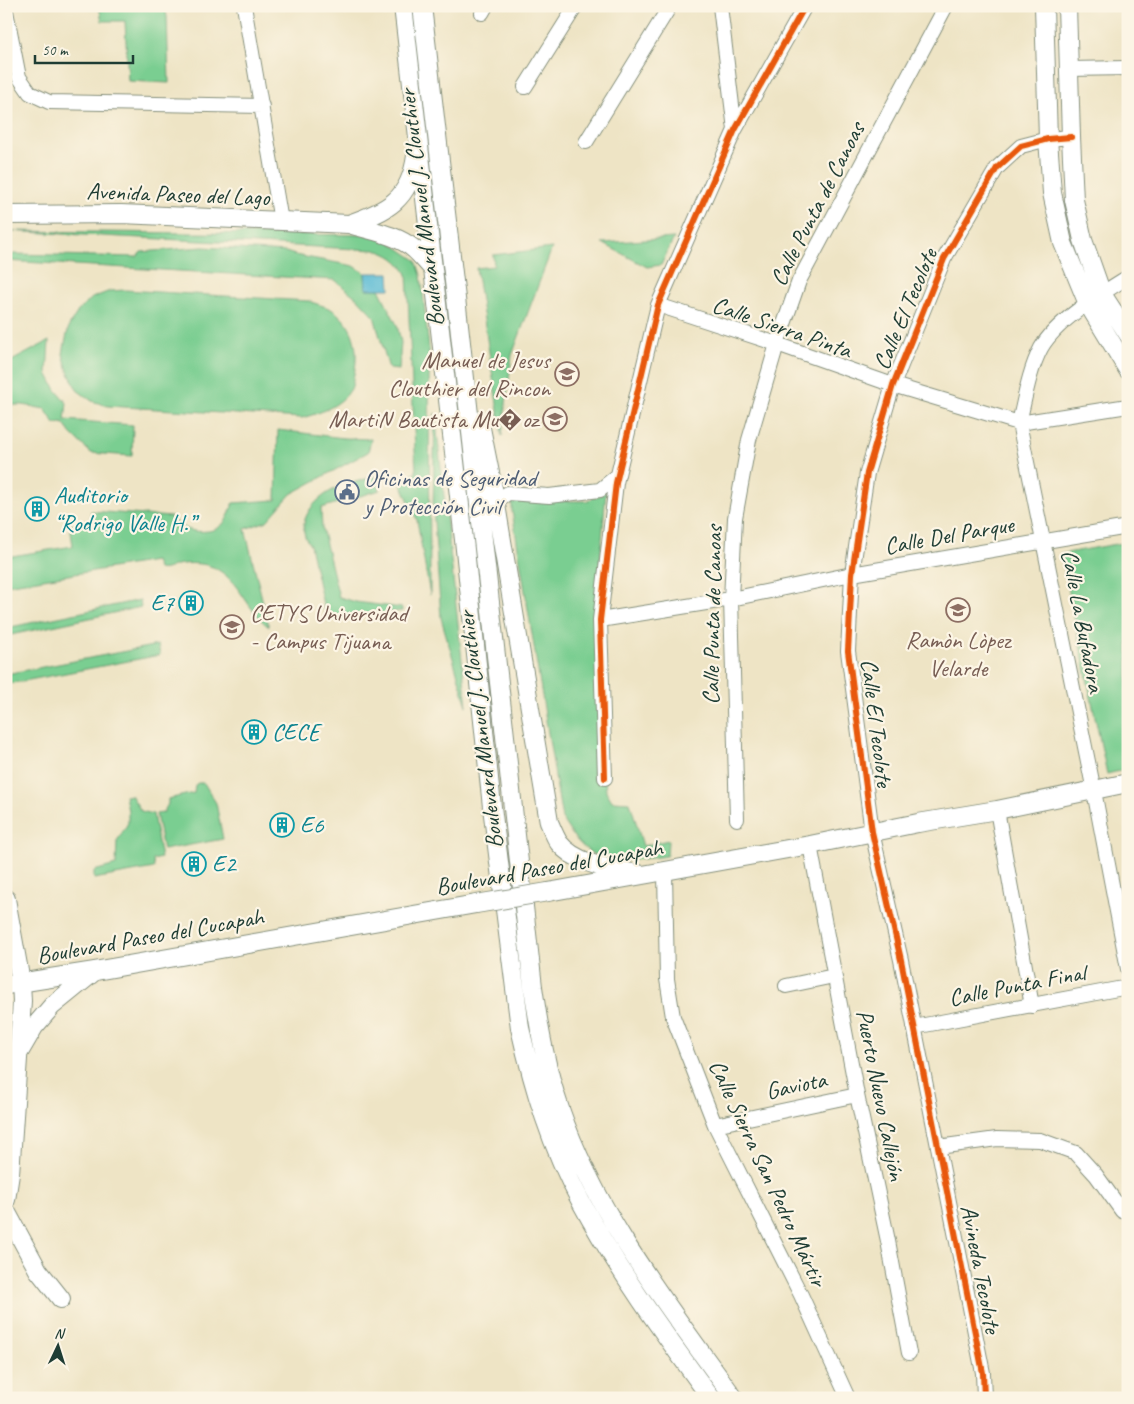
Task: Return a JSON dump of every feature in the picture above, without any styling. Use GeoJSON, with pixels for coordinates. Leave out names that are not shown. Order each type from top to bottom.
{"type":"FeatureCollection","features":[{"type":"Feature","properties":{"kind":"main road","name":"Boulevard Manuel J. Clouthier"},"geometry":{"type":"LineString","coordinates":[[403,6],[506,923],[520,1028],[534,1087],[567,1174],[594,1226],[632,1286],[711,1398]]}},
{"type":"Feature","properties":{"kind":"main road","name":"Boulevard Manuel J. Clouthier"},"geometry":{"type":"LineString","coordinates":[[422,6],[533,987],[545,1057],[562,1115],[595,1192],[623,1242],[734,1398]]}},
{"type":"Feature","properties":{"kind":"main road"},"geometry":{"type":"LineString","coordinates":[[1044,6],[1048,139],[1052,194],[1063,243],[1088,304],[1128,370]]}},
{"type":"Feature","properties":{"kind":"main road"},"geometry":{"type":"LineString","coordinates":[[1067,6],[1074,200],[1083,240],[1102,294],[1128,334]]}},
{"type":"Feature","properties":{"kind":"main road"},"geometry":{"type":"LineString","coordinates":[[349,224],[372,217],[396,202],[405,189],[411,175],[418,144]]}},
{"type":"Feature","properties":{"kind":"main road","name":"Avenida Paseo del Lago"},"geometry":{"type":"LineString","coordinates":[[6,215],[121,214],[349,224]]}},
{"type":"Feature","properties":{"kind":"main road"},"geometry":{"type":"LineString","coordinates":[[349,224],[400,240],[415,250],[433,269]]}},
{"type":"Feature","properties":{"kind":"main road"},"geometry":{"type":"LineString","coordinates":[[457,307],[495,502],[549,822],[559,843],[573,855],[601,866],[642,876]]}},
{"type":"Feature","properties":{"kind":"main road","name":"Boulevard Paseo del Cucapah"},"geometry":{"type":"LineString","coordinates":[[14,984],[665,872],[997,810],[1128,783]]}},
{"type":"Feature","properties":{"kind":"main road"},"geometry":{"type":"LineString","coordinates":[[6,898],[14,984],[22,1001],[13,1057],[10,1174],[6,1200]]}},
{"type":"Feature","properties":{"kind":"main road"},"geometry":{"type":"LineString","coordinates":[[13,1057],[34,1027],[52,1006],[95,971]]}},
{"type":"Feature","properties":{"kind":"main road"},"geometry":{"type":"LineString","coordinates":[[6,1211],[38,1270],[61,1299]]}},
{"type":"Feature","properties":{"kind":"street"},"geometry":{"type":"LineString","coordinates":[[244,6],[281,221]]}},
{"type":"Feature","properties":{"kind":"street"},"geometry":{"type":"LineString","coordinates":[[525,87],[576,6]]}},
{"type":"Feature","properties":{"kind":"street"},"geometry":{"type":"LineString","coordinates":[[586,142],[670,6]]}},
{"type":"Feature","properties":{"kind":"street"},"geometry":{"type":"LineString","coordinates":[[720,6],[735,130]]}},
{"type":"Feature","properties":{"kind":"street"},"geometry":{"type":"LineString","coordinates":[[605,778],[600,620],[617,476],[658,305],[735,130],[805,6]]}},
{"type":"Feature","properties":{"kind":"street","name":"Calle Punta de Canoas"},"geometry":{"type":"LineString","coordinates":[[737,819],[730,599],[735,518],[750,440],[777,344],[800,281],[946,6]]}},
{"type":"Feature","properties":{"kind":"street"},"geometry":{"type":"LineString","coordinates":[[6,11],[19,77],[30,93],[49,102],[262,106]]}},
{"type":"Feature","properties":{"kind":"street"},"geometry":{"type":"LineString","coordinates":[[1068,69],[1128,68]]}},
{"type":"Feature","properties":{"kind":"street","name":"Calle El Tecolote"},"geometry":{"type":"LineString","coordinates":[[938,1147],[901,960],[872,832],[848,651],[852,574],[867,473],[893,385],[944,259],[997,168],[1021,146],[1048,139],[1071,138]]}},
{"type":"Feature","properties":{"kind":"street","name":"Calle La Bufadora"},"geometry":{"type":"LineString","coordinates":[[1128,276],[1062,323],[1042,348],[1032,371],[1019,422],[1128,969]]}},
{"type":"Feature","properties":{"kind":"street","name":"Calle Sierra Pinta"},"geometry":{"type":"LineString","coordinates":[[658,305],[893,385],[1019,422],[1128,406]]}},
{"type":"Feature","properties":{"kind":"street"},"geometry":{"type":"LineString","coordinates":[[495,502],[508,493],[549,496],[600,490],[617,476]]}},
{"type":"Feature","properties":{"kind":"street","name":"Calle Del Parque"},"geometry":{"type":"LineString","coordinates":[[600,620],[730,599],[852,574],[1128,527]]}},
{"type":"Feature","properties":{"kind":"street"},"geometry":{"type":"LineString","coordinates":[[997,810],[1032,1006]]}},
{"type":"Feature","properties":{"kind":"street","name":"Puerto Nuevo Callejón"},"geometry":{"type":"LineString","coordinates":[[810,845],[857,1095],[888,1241],[909,1353]]}},
{"type":"Feature","properties":{"kind":"street","name":"Calle Sierra San Pedro Mártir"},"geometry":{"type":"LineString","coordinates":[[665,872],[667,978],[673,1017],[715,1125],[801,1295],[848,1398]]}},
{"type":"Feature","properties":{"kind":"street"},"geometry":{"type":"LineString","coordinates":[[786,986],[834,976]]}},
{"type":"Feature","properties":{"kind":"street","name":"Calle Punta Final"},"geometry":{"type":"LineString","coordinates":[[914,1027],[1128,987]]}},
{"type":"Feature","properties":{"kind":"street","name":"Gaviota"},"geometry":{"type":"LineString","coordinates":[[715,1125],[857,1095]]}},
{"type":"Feature","properties":{"kind":"street"},"geometry":{"type":"LineString","coordinates":[[938,1147],[996,1139],[1040,1140],[1076,1154],[1096,1174],[1122,1211],[1128,1214]]}},
{"type":"Feature","properties":{"kind":"street","name":"Avineda Tecolote"},"geometry":{"type":"LineString","coordinates":[[938,1147],[983,1373],[984,1398]]}},
{"type":"Feature","properties":{"kind":"green space"},"geometry":{"type":"Polygon","coordinates":[[[99,6],[165,6],[169,83],[128,81],[125,21],[102,21],[99,6]]]}},
{"type":"Feature","properties":{"kind":"green space"},"geometry":{"type":"Polygon","coordinates":[[[6,231],[381,236],[416,260],[421,275],[429,349],[430,595],[417,520],[400,481],[416,473],[407,274],[397,261],[385,253],[375,250],[6,231]]]}},
{"type":"Feature","properties":{"kind":"green space"},"geometry":{"type":"Polygon","coordinates":[[[674,238],[661,265],[647,267],[602,243],[674,238]]]}},
{"type":"Feature","properties":{"kind":"green space"},"geometry":{"type":"Polygon","coordinates":[[[203,247],[286,252],[354,266],[365,273],[366,289],[379,289],[397,325],[401,342],[399,370],[389,369],[374,316],[357,298],[335,280],[6,261],[6,256],[14,254],[137,257],[141,252],[203,247]]]}},
{"type":"Feature","properties":{"kind":"green space"},"geometry":{"type":"Polygon","coordinates":[[[552,248],[512,355],[502,436],[476,268],[494,266],[493,255],[552,248]]]}},
{"type":"Feature","properties":{"kind":"green space"},"geometry":{"type":"Polygon","coordinates":[[[125,290],[309,301],[329,308],[345,322],[353,337],[356,365],[351,389],[336,404],[323,411],[302,418],[108,406],[92,401],[77,390],[68,371],[63,354],[69,326],[78,311],[92,298],[110,291],[125,290]]]}},
{"type":"Feature","properties":{"kind":"green space"},"geometry":{"type":"Polygon","coordinates":[[[49,341],[47,373],[56,390],[67,403],[65,420],[133,425],[132,456],[91,453],[71,434],[63,423],[55,424],[45,409],[23,405],[6,405],[6,364],[49,341]]]}},
{"type":"Feature","properties":{"kind":"green space"},"geometry":{"type":"Polygon","coordinates":[[[435,413],[467,706],[441,618],[433,507],[435,413]]]}},
{"type":"Feature","properties":{"kind":"green space"},"geometry":{"type":"Polygon","coordinates":[[[278,430],[344,438],[371,439],[368,452],[291,494],[267,521],[245,529],[269,627],[261,620],[226,576],[218,570],[203,564],[184,564],[158,569],[155,561],[6,585],[6,557],[73,546],[70,525],[80,525],[80,520],[90,521],[91,511],[171,517],[180,525],[193,531],[209,531],[223,524],[228,517],[233,503],[276,500],[278,430]]]}},
{"type":"Feature","properties":{"kind":"green space"},"geometry":{"type":"Polygon","coordinates":[[[375,476],[380,490],[321,508],[322,528],[339,597],[356,602],[402,608],[402,611],[326,618],[310,545],[305,537],[304,522],[317,501],[331,491],[341,486],[375,476]]]}},
{"type":"Feature","properties":{"kind":"green space"},"geometry":{"type":"Polygon","coordinates":[[[606,492],[595,622],[606,791],[612,801],[630,802],[643,846],[668,840],[667,856],[633,860],[606,859],[595,855],[584,847],[562,819],[512,511],[512,501],[587,501],[606,492]]]}},
{"type":"Feature","properties":{"kind":"green space"},"geometry":{"type":"Polygon","coordinates":[[[1128,542],[1128,769],[1107,774],[1061,554],[1128,542]]]}},
{"type":"Feature","properties":{"kind":"green space"},"geometry":{"type":"Polygon","coordinates":[[[140,600],[141,607],[6,636],[6,628],[140,600]]]}},
{"type":"Feature","properties":{"kind":"green space"},"geometry":{"type":"Polygon","coordinates":[[[158,645],[160,655],[8,684],[9,689],[6,689],[6,674],[158,645]]]}},
{"type":"Feature","properties":{"kind":"green space"},"geometry":{"type":"Polygon","coordinates":[[[204,783],[216,803],[223,839],[163,850],[156,814],[163,813],[168,804],[168,799],[194,793],[195,785],[204,783]]]}},
{"type":"Feature","properties":{"kind":"green space"},"geometry":{"type":"Polygon","coordinates":[[[131,795],[141,811],[153,814],[161,858],[153,860],[154,868],[94,879],[94,871],[116,865],[117,841],[128,823],[125,796],[131,795]]]}},
{"type":"Feature","properties":{"kind":"water"},"geometry":{"type":"Polygon","coordinates":[[[365,273],[389,273],[390,289],[366,289],[365,273]]]}},
{"type":"Feature","properties":{"kind":"cycle path"},"geometry":{"type":"LineString","coordinates":[[605,778],[600,620],[616,483],[658,305],[735,130],[805,6]]}},
{"type":"Feature","properties":{"kind":"cycle path"},"geometry":{"type":"LineString","coordinates":[[984,1398],[983,1373],[901,960],[872,832],[848,651],[852,574],[867,473],[893,385],[944,259],[997,168],[1021,146],[1048,139],[1071,137]]}},
{"type":"Feature","properties":{"kind":"place","name":"Manuel de Jesus Clouthier del Rincon"},"geometry":{"type":"Point","coordinates":[567,374]}},
{"type":"Feature","properties":{"kind":"place","name":"MartiN Bautista Mu�oz"},"geometry":{"type":"Point","coordinates":[555,419]}},
{"type":"Feature","properties":{"kind":"place","name":"Oficinas de Seguridad y Protección Civil"},"geometry":{"type":"Point","coordinates":[347,492]}},
{"type":"Feature","properties":{"kind":"place","name":"Auditorio “Rodrigo Valle H.”"},"geometry":{"type":"Point","coordinates":[37,509]}},
{"type":"Feature","properties":{"kind":"place","name":"E7"},"geometry":{"type":"Point","coordinates":[191,603]}},
{"type":"Feature","properties":{"kind":"place","name":"Ramòn Lòpez Velarde"},"geometry":{"type":"Point","coordinates":[958,610]}},
{"type":"Feature","properties":{"kind":"place","name":"CETYS Universidad - Campus Tijuana"},"geometry":{"type":"Point","coordinates":[232,627]}},
{"type":"Feature","properties":{"kind":"place","name":"CECE"},"geometry":{"type":"Point","coordinates":[254,732]}},
{"type":"Feature","properties":{"kind":"place","name":"E6"},"geometry":{"type":"Point","coordinates":[282,825]}},
{"type":"Feature","properties":{"kind":"place","name":"E2"},"geometry":{"type":"Point","coordinates":[194,864]}}]}
